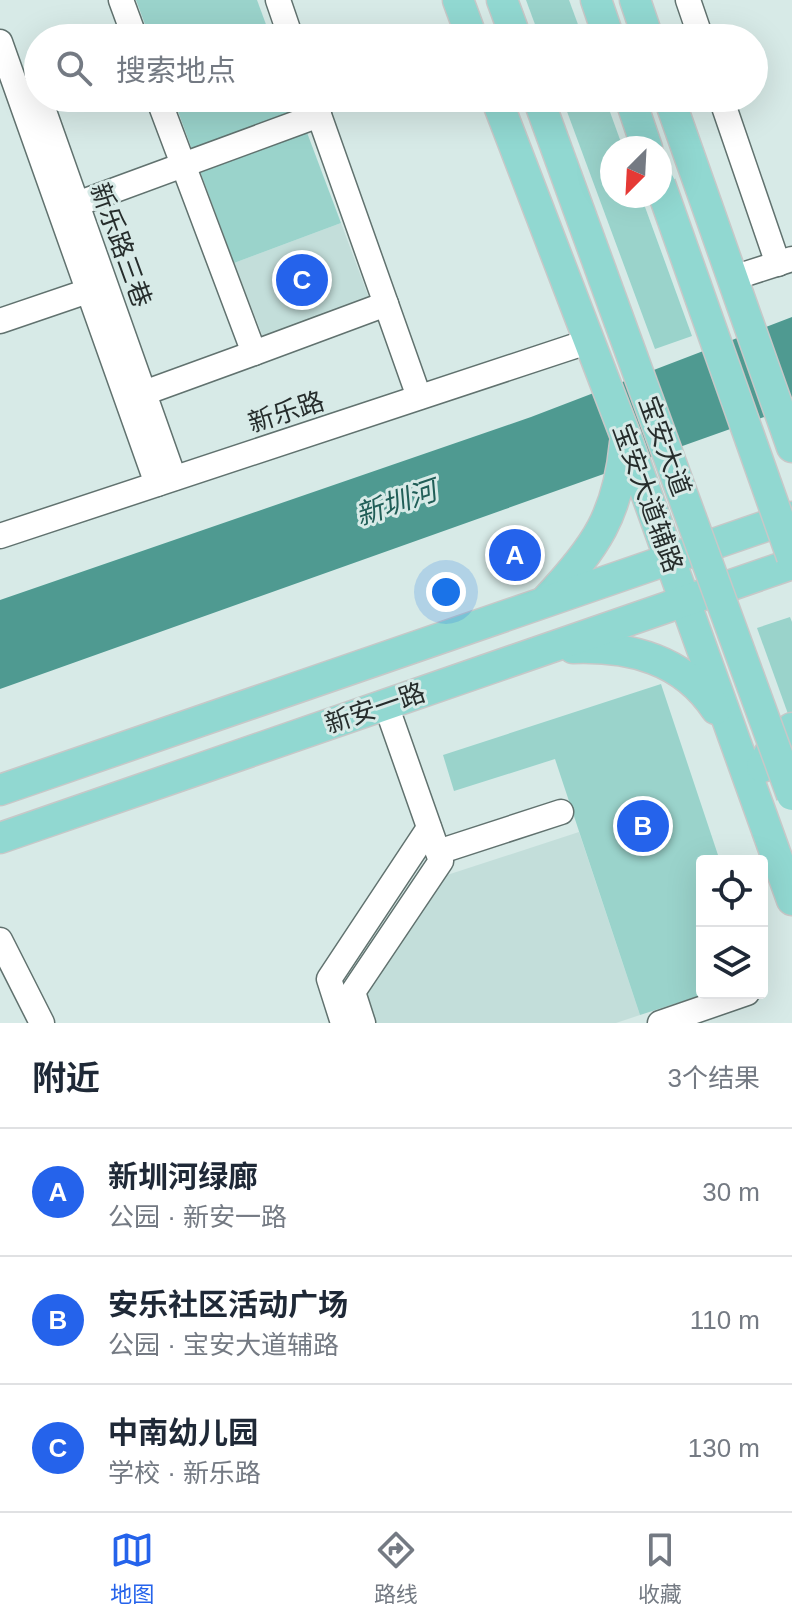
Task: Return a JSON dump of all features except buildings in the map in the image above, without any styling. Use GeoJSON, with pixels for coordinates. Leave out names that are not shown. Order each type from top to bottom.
{"type":"FeatureCollection","features":[{"type":"Feature","properties":{"kind":"main road"},"geometry":{"type":"LineString","coordinates":[[458,0],[467,24]]}},
{"type":"Feature","properties":{"kind":"main road"},"geometry":{"type":"LineString","coordinates":[[502,0],[511,24]]}},
{"type":"Feature","properties":{"kind":"main road"},"geometry":{"type":"LineString","coordinates":[[635,0],[643,24]]}},
{"type":"Feature","properties":{"kind":"main road","name":"宝安大道辅路"},"geometry":{"type":"LineString","coordinates":[[501,112],[626,437],[630,484],[670,559],[792,900]]}},
{"type":"Feature","properties":{"kind":"main road","name":"宝安大道"},"geometry":{"type":"LineString","coordinates":[[543,112],[792,795]]}},
{"type":"Feature","properties":{"kind":"main road"},"geometry":{"type":"LineString","coordinates":[[635,112],[643,136]]}},
{"type":"Feature","properties":{"kind":"main road"},"geometry":{"type":"LineString","coordinates":[[674,112],[787,427]]}},
{"type":"Feature","properties":{"kind":"main road"},"geometry":{"type":"LineString","coordinates":[[668,208],[792,557]]}},
{"type":"Feature","properties":{"kind":"main road"},"geometry":{"type":"LineString","coordinates":[[542,603],[596,543],[630,484]]}},
{"type":"Feature","properties":{"kind":"main road","name":"新安一路"},"geometry":{"type":"LineString","coordinates":[[0,790],[792,517]]}},
{"type":"Feature","properties":{"kind":"main road","name":"新安一路"},"geometry":{"type":"LineString","coordinates":[[0,838],[792,564]]}},
{"type":"Feature","properties":{"kind":"main road"},"geometry":{"type":"LineString","coordinates":[[547,649],[620,649],[666,664],[695,683],[708,697],[738,747]]}},
{"type":"Feature","properties":{"kind":"main road"},"geometry":{"type":"LineString","coordinates":[[757,800],[765,759],[777,740],[792,728]]}},
{"type":"Feature","properties":{"kind":"street"},"geometry":{"type":"LineString","coordinates":[[121,0],[130,24]]}},
{"type":"Feature","properties":{"kind":"street"},"geometry":{"type":"LineString","coordinates":[[278,0],[286,24]]}},
{"type":"Feature","properties":{"kind":"street"},"geometry":{"type":"LineString","coordinates":[[688,0],[696,24]]}},
{"type":"Feature","properties":{"kind":"street","name":"新乐路三巷"},"geometry":{"type":"LineString","coordinates":[[0,42],[8,91]]}},
{"type":"Feature","properties":{"kind":"street"},"geometry":{"type":"LineString","coordinates":[[8,91],[165,481]]}},
{"type":"Feature","properties":{"kind":"street","name":"新乐路三巷"},"geometry":{"type":"LineString","coordinates":[[42,112],[144,393],[165,481]]}},
{"type":"Feature","properties":{"kind":"street"},"geometry":{"type":"LineString","coordinates":[[163,112],[254,353]]}},
{"type":"Feature","properties":{"kind":"street"},"geometry":{"type":"LineString","coordinates":[[77,204],[183,165],[302,112]]}},
{"type":"Feature","properties":{"kind":"street"},"geometry":{"type":"LineString","coordinates":[[318,112],[419,397]]}},
{"type":"Feature","properties":{"kind":"street"},"geometry":{"type":"LineString","coordinates":[[726,112],[785,261],[733,278]]}},
{"type":"Feature","properties":{"kind":"street"},"geometry":{"type":"LineString","coordinates":[[0,321],[88,291]]}},
{"type":"Feature","properties":{"kind":"street"},"geometry":{"type":"LineString","coordinates":[[144,393],[386,304]]}},
{"type":"Feature","properties":{"kind":"street","name":"新乐路"},"geometry":{"type":"LineString","coordinates":[[0,536],[590,341]]}},
{"type":"Feature","properties":{"kind":"street"},"geometry":{"type":"LineString","coordinates":[[363,1023],[353,992],[441,861],[429,828],[399,700]]}},
{"type":"Feature","properties":{"kind":"street"},"geometry":{"type":"LineString","coordinates":[[438,852],[561,812]]}},
{"type":"Feature","properties":{"kind":"street"},"geometry":{"type":"LineString","coordinates":[[343,1023],[329,979],[429,828]]}},
{"type":"Feature","properties":{"kind":"street"},"geometry":{"type":"LineString","coordinates":[[0,940],[42,1023]]}},
{"type":"Feature","properties":{"kind":"street"},"geometry":{"type":"LineString","coordinates":[[660,1023],[730,999]]}},
{"type":"Feature","properties":{"kind":"shaded area"},"geometry":{"type":"Polygon","coordinates":[[[136,0],[257,0],[266,24],[145,24],[136,0]]]}},
{"type":"Feature","properties":{"kind":"shaded area"},"geometry":{"type":"Polygon","coordinates":[[[526,0],[569,0],[578,24],[535,24],[526,0]]]}},
{"type":"Feature","properties":{"kind":"shaded area"},"geometry":{"type":"Polygon","coordinates":[[[178,112],[299,112],[341,223],[234,263],[178,112]]]}},
{"type":"Feature","properties":{"kind":"shaded area"},"geometry":{"type":"Polygon","coordinates":[[[567,112],[610,112],[619,136],[600,136],[600,201],[567,112]]]}},
{"type":"Feature","properties":{"kind":"shaded area"},"geometry":{"type":"Polygon","coordinates":[[[603,208],[645,208],[692,336],[655,349],[603,208]]]}},
{"type":"Feature","properties":{"kind":"shaded area"},"geometry":{"type":"Polygon","coordinates":[[[341,223],[369,298],[263,337],[234,263],[341,223]]]}},
{"type":"Feature","properties":{"kind":"shaded area"},"geometry":{"type":"Polygon","coordinates":[[[790,617],[792,622],[792,725],[757,628],[790,617]]]}},
{"type":"Feature","properties":{"kind":"shaded area"},"geometry":{"type":"Polygon","coordinates":[[[661,684],[718,855],[696,855],[696,997],[640,1015],[555,759],[454,791],[443,755],[661,684]]]}},
{"type":"Feature","properties":{"kind":"shaded area"},"geometry":{"type":"Polygon","coordinates":[[[579,832],[640,1015],[616,1023],[361,1023],[356,1008],[444,876],[579,832]]]}},
{"type":"Feature","properties":{"kind":"water","name":"新圳河"},"geometry":{"type":"Polygon","coordinates":[[[792,317],[792,407],[0,689],[0,600],[531,417],[792,317]]]}},
{"type":"Feature","properties":{"kind":"place","name":"中南幼儿园"},"geometry":{"type":"Point","coordinates":[302,280]}},
{"type":"Feature","properties":{"kind":"place","name":"新圳河绿廊"},"geometry":{"type":"Point","coordinates":[515,555]}},
{"type":"Feature","properties":{"kind":"place","name":"安乐社区活动广场"},"geometry":{"type":"Point","coordinates":[643,826]}}]}
